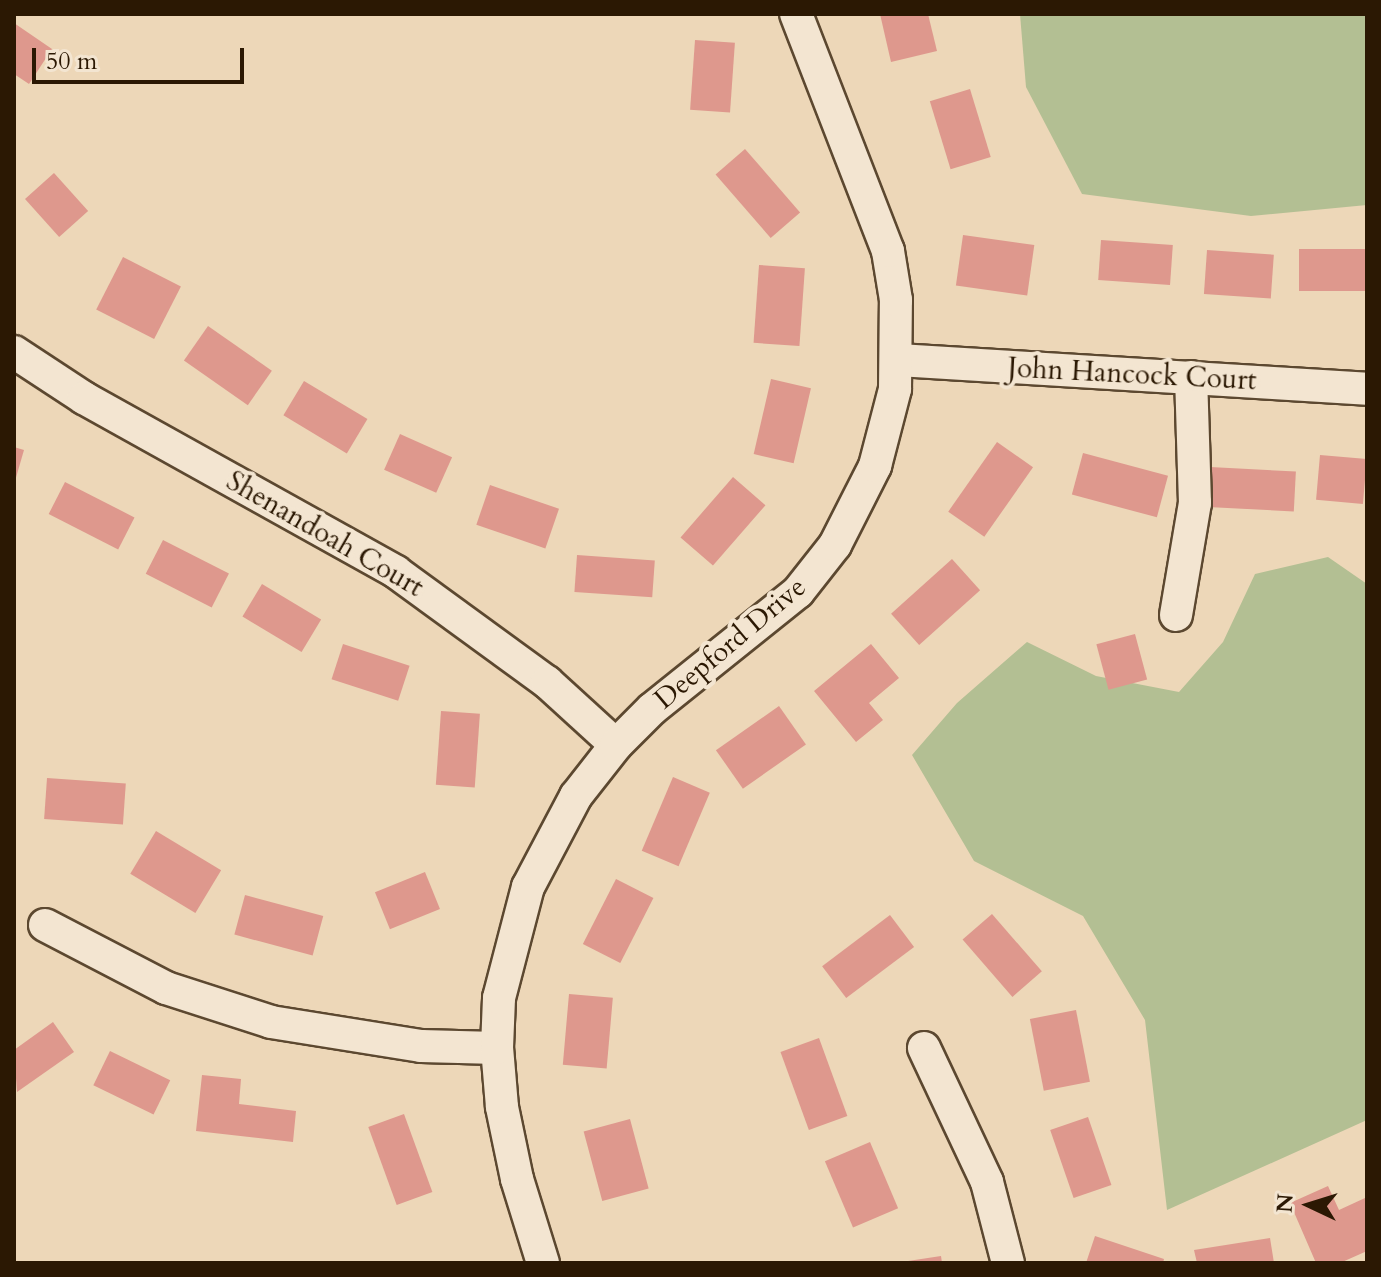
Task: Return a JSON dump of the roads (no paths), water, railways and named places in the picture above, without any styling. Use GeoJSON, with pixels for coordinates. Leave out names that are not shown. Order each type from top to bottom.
{"type":"FeatureCollection","features":[{"type":"Feature","properties":{"kind":"street","name":"Deepford Drive"},"geometry":{"type":"LineString","coordinates":[[543,1263],[517,1179],[502,1107],[497,1048],[499,998],[528,887],[576,796],[616,745],[652,709],[798,592],[835,545],[875,466],[898,360],[888,251],[796,14]]}},
{"type":"Feature","properties":{"kind":"street","name":"Shenandoah Court"},"geometry":{"type":"LineString","coordinates":[[14,352],[84,398],[396,572],[547,682],[616,745]]}},
{"type":"Feature","properties":{"kind":"street","name":"John Hancock Court"},"geometry":{"type":"LineString","coordinates":[[898,360],[1367,389]]}},
{"type":"Feature","properties":{"kind":"street"},"geometry":{"type":"LineString","coordinates":[[1176,615],[1195,503],[1191,377]]}},
{"type":"Feature","properties":{"kind":"street"},"geometry":{"type":"LineString","coordinates":[[45,925],[166,988],[271,1022],[421,1046],[497,1048]]}},
{"type":"Feature","properties":{"kind":"street"},"geometry":{"type":"LineString","coordinates":[[924,1048],[987,1182],[1008,1263]]}}]}
